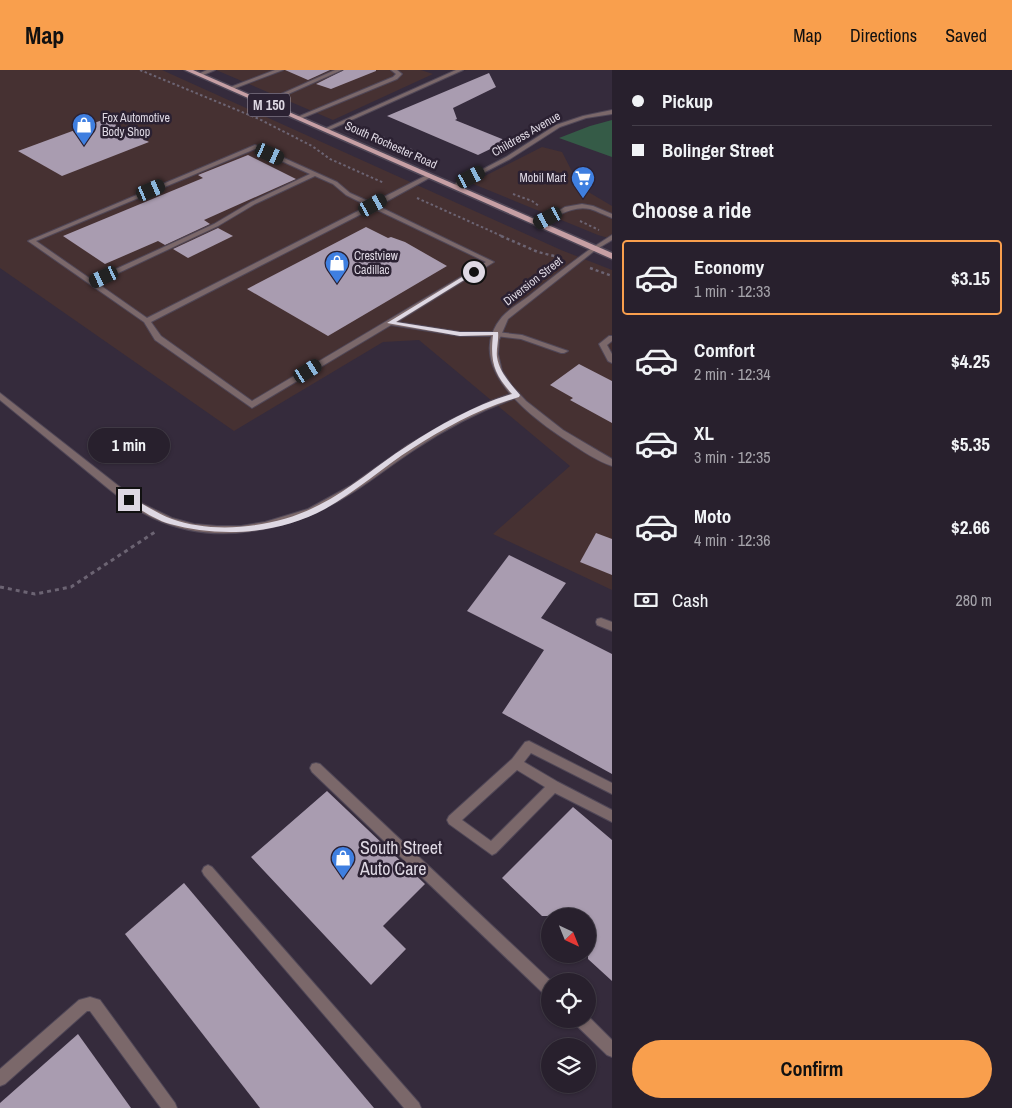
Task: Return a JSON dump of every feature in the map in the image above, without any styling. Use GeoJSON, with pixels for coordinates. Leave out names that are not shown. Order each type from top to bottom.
{"type":"FeatureCollection","features":[{"type":"Feature","properties":{"kind":"main road","name":"South Rochester Road"},"geometry":{"type":"LineString","coordinates":[[188,70],[612,256]]}},
{"type":"Feature","properties":{"kind":"street"},"geometry":{"type":"LineString","coordinates":[[199,75],[212,70]]}},
{"type":"Feature","properties":{"kind":"street"},"geometry":{"type":"LineString","coordinates":[[231,88],[280,70]]}},
{"type":"Feature","properties":{"kind":"street"},"geometry":{"type":"LineString","coordinates":[[264,103],[339,70]]}},
{"type":"Feature","properties":{"kind":"street"},"geometry":{"type":"LineString","coordinates":[[298,118],[395,78],[399,74],[394,70]]}},
{"type":"Feature","properties":{"kind":"street"},"geometry":{"type":"LineString","coordinates":[[325,130],[460,70]]}},
{"type":"Feature","properties":{"kind":"street","name":"Childress Avenue"},"geometry":{"type":"LineString","coordinates":[[454,186],[508,158],[558,126],[585,117],[612,112]]}},
{"type":"Feature","properties":{"kind":"street"},"geometry":{"type":"LineString","coordinates":[[255,147],[335,183],[348,194],[373,205],[491,262],[252,405],[158,338],[147,321],[31,241],[255,147]]}},
{"type":"Feature","properties":{"kind":"street"},"geometry":{"type":"LineString","coordinates":[[92,283],[216,225],[252,203],[315,174]]}},
{"type":"Feature","properties":{"kind":"street"},"geometry":{"type":"LineString","coordinates":[[147,321],[429,176]]}},
{"type":"Feature","properties":{"kind":"street"},"geometry":{"type":"LineString","coordinates":[[539,224],[573,206],[595,208],[612,216]]}},
{"type":"Feature","properties":{"kind":"street","name":"Diversion Street"},"geometry":{"type":"LineString","coordinates":[[496,334],[505,318],[515,309],[594,248],[612,237]]}},
{"type":"Feature","properties":{"kind":"street"},"geometry":{"type":"LineString","coordinates":[[390,323],[460,334],[496,334],[522,337],[564,351]]}},
{"type":"Feature","properties":{"kind":"street"},"geometry":{"type":"LineString","coordinates":[[496,334],[494,355],[496,365],[507,385],[555,428],[612,463]]}},
{"type":"Feature","properties":{"kind":"street"},"geometry":{"type":"LineString","coordinates":[[603,344],[612,338]]}},
{"type":"Feature","properties":{"kind":"street"},"geometry":{"type":"LineString","coordinates":[[603,344],[612,349]]}},
{"type":"Feature","properties":{"kind":"street"},"geometry":{"type":"LineString","coordinates":[[603,344],[612,360]]}},
{"type":"Feature","properties":{"kind":"street"},"geometry":{"type":"LineString","coordinates":[[0,396],[129,500],[170,521],[214,530],[250,529],[286,522],[321,508],[410,447],[488,403],[516,395]]}},
{"type":"Feature","properties":{"kind":"street"},"geometry":{"type":"LineString","coordinates":[[602,622],[612,628]]}},
{"type":"Feature","properties":{"kind":"street"},"geometry":{"type":"LineString","coordinates":[[554,786],[492,849],[453,820],[516,764],[529,746],[612,789]]}},
{"type":"Feature","properties":{"kind":"street"},"geometry":{"type":"LineString","coordinates":[[516,764],[612,816]]}},
{"type":"Feature","properties":{"kind":"street"},"geometry":{"type":"LineString","coordinates":[[316,768],[541,981]]}},
{"type":"Feature","properties":{"kind":"street"},"geometry":{"type":"LineString","coordinates":[[208,870],[414,1108]]}},
{"type":"Feature","properties":{"kind":"street"},"geometry":{"type":"LineString","coordinates":[[0,1079],[84,1005],[90,1004],[95,1006],[170,1108]]}},
{"type":"Feature","properties":{"kind":"street"},"geometry":{"type":"LineString","coordinates":[[589,1028],[612,1050]]}},
{"type":"Feature","properties":{"kind":"path"},"geometry":{"type":"LineString","coordinates":[[140,70],[260,119],[312,146],[330,159],[538,252],[612,276]]}},
{"type":"Feature","properties":{"kind":"path"},"geometry":{"type":"LineString","coordinates":[[373,133],[414,151]]}},
{"type":"Feature","properties":{"kind":"path"},"geometry":{"type":"LineString","coordinates":[[577,220],[601,232]]}},
{"type":"Feature","properties":{"kind":"path"},"geometry":{"type":"LineString","coordinates":[[0,587],[35,594],[71,587],[170,521]]}},
{"type":"Feature","properties":{"kind":"shaded area"},"geometry":{"type":"Polygon","coordinates":[[[0,70],[162,70],[561,250],[612,270],[612,590],[493,534],[570,466],[419,340],[383,342],[234,431],[0,268],[0,70]]]}},
{"type":"Feature","properties":{"kind":"shaded area"},"geometry":{"type":"Polygon","coordinates":[[[216,70],[421,70],[433,74],[333,120],[216,70]]]}},
{"type":"Feature","properties":{"kind":"shaded area"},"geometry":{"type":"Polygon","coordinates":[[[542,147],[562,152],[580,187],[612,206],[612,239],[471,183],[542,147]]]}},
{"type":"Feature","properties":{"kind":"green space"},"geometry":{"type":"Polygon","coordinates":[[[612,120],[612,157],[559,138],[590,126],[612,120]]]}},
{"type":"Feature","properties":{"kind":"building"},"geometry":{"type":"Polygon","coordinates":[[[285,70],[330,70],[308,80],[285,70]]]}},
{"type":"Feature","properties":{"kind":"building"},"geometry":{"type":"Polygon","coordinates":[[[344,70],[376,71],[331,89],[316,84],[344,70]]]}},
{"type":"Feature","properties":{"kind":"building"},"geometry":{"type":"Polygon","coordinates":[[[489,73],[496,87],[453,108],[457,119],[455,120],[507,141],[478,155],[387,116],[489,73]]]}},
{"type":"Feature","properties":{"kind":"building","name":"Fox Automotive Body Shop"},"geometry":{"type":"Polygon","coordinates":[[[105,119],[149,142],[62,176],[18,151],[105,119]]]}},
{"type":"Feature","properties":{"kind":"building"},"geometry":{"type":"Polygon","coordinates":[[[248,155],[296,179],[204,220],[210,224],[165,245],[158,241],[105,264],[63,236],[203,178],[198,175],[248,155]]]}},
{"type":"Feature","properties":{"kind":"building","name":"Crestview Cadillac"},"geometry":{"type":"Polygon","coordinates":[[[366,227],[388,238],[391,237],[405,242],[447,266],[328,336],[247,289],[366,227]]]}},
{"type":"Feature","properties":{"kind":"building"},"geometry":{"type":"Polygon","coordinates":[[[218,228],[233,236],[188,258],[173,249],[218,228]]]}},
{"type":"Feature","properties":{"kind":"building"},"geometry":{"type":"Polygon","coordinates":[[[579,364],[612,381],[612,423],[570,400],[573,398],[550,385],[579,364]]]}},
{"type":"Feature","properties":{"kind":"building"},"geometry":{"type":"Polygon","coordinates":[[[596,533],[612,539],[612,575],[580,562],[596,533]]]}},
{"type":"Feature","properties":{"kind":"building"},"geometry":{"type":"Polygon","coordinates":[[[509,555],[566,583],[541,618],[612,654],[612,774],[502,713],[544,650],[467,611],[509,555]]]}},
{"type":"Feature","properties":{"kind":"building"},"geometry":{"type":"Polygon","coordinates":[[[327,791],[425,884],[383,926],[406,949],[371,985],[251,857],[327,791]]]}},
{"type":"Feature","properties":{"kind":"building"},"geometry":{"type":"Polygon","coordinates":[[[573,807],[612,840],[612,981],[592,963],[596,963],[596,908],[541,908],[541,915],[502,878],[573,807]]]}},
{"type":"Feature","properties":{"kind":"building"},"geometry":{"type":"Polygon","coordinates":[[[184,883],[374,1108],[260,1108],[125,934],[184,883]]]}},
{"type":"Feature","properties":{"kind":"building"},"geometry":{"type":"Polygon","coordinates":[[[78,1034],[131,1108],[0,1108],[0,1103],[78,1034]]]}},
{"type":"Feature","properties":{"kind":"place","name":"Fox Automotive Body Shop"},"geometry":{"type":"Point","coordinates":[84,146]}},
{"type":"Feature","properties":{"kind":"place","name":"Mobil Mart"},"geometry":{"type":"Point","coordinates":[583,199]}},
{"type":"Feature","properties":{"kind":"place","name":"Crestview Cadillac"},"geometry":{"type":"Point","coordinates":[337,284]}},
{"type":"Feature","properties":{"kind":"place","name":"South Street Auto Care"},"geometry":{"type":"Point","coordinates":[343,879]}},
{"type":"Feature","properties":{"kind":"route"},"geometry":{"type":"LineString","coordinates":[[129,500],[170,521],[214,530],[250,529],[286,522],[321,508],[410,447],[488,403],[516,395],[507,385],[496,365],[494,345],[496,334],[460,334],[390,323],[474,272]]}}]}
